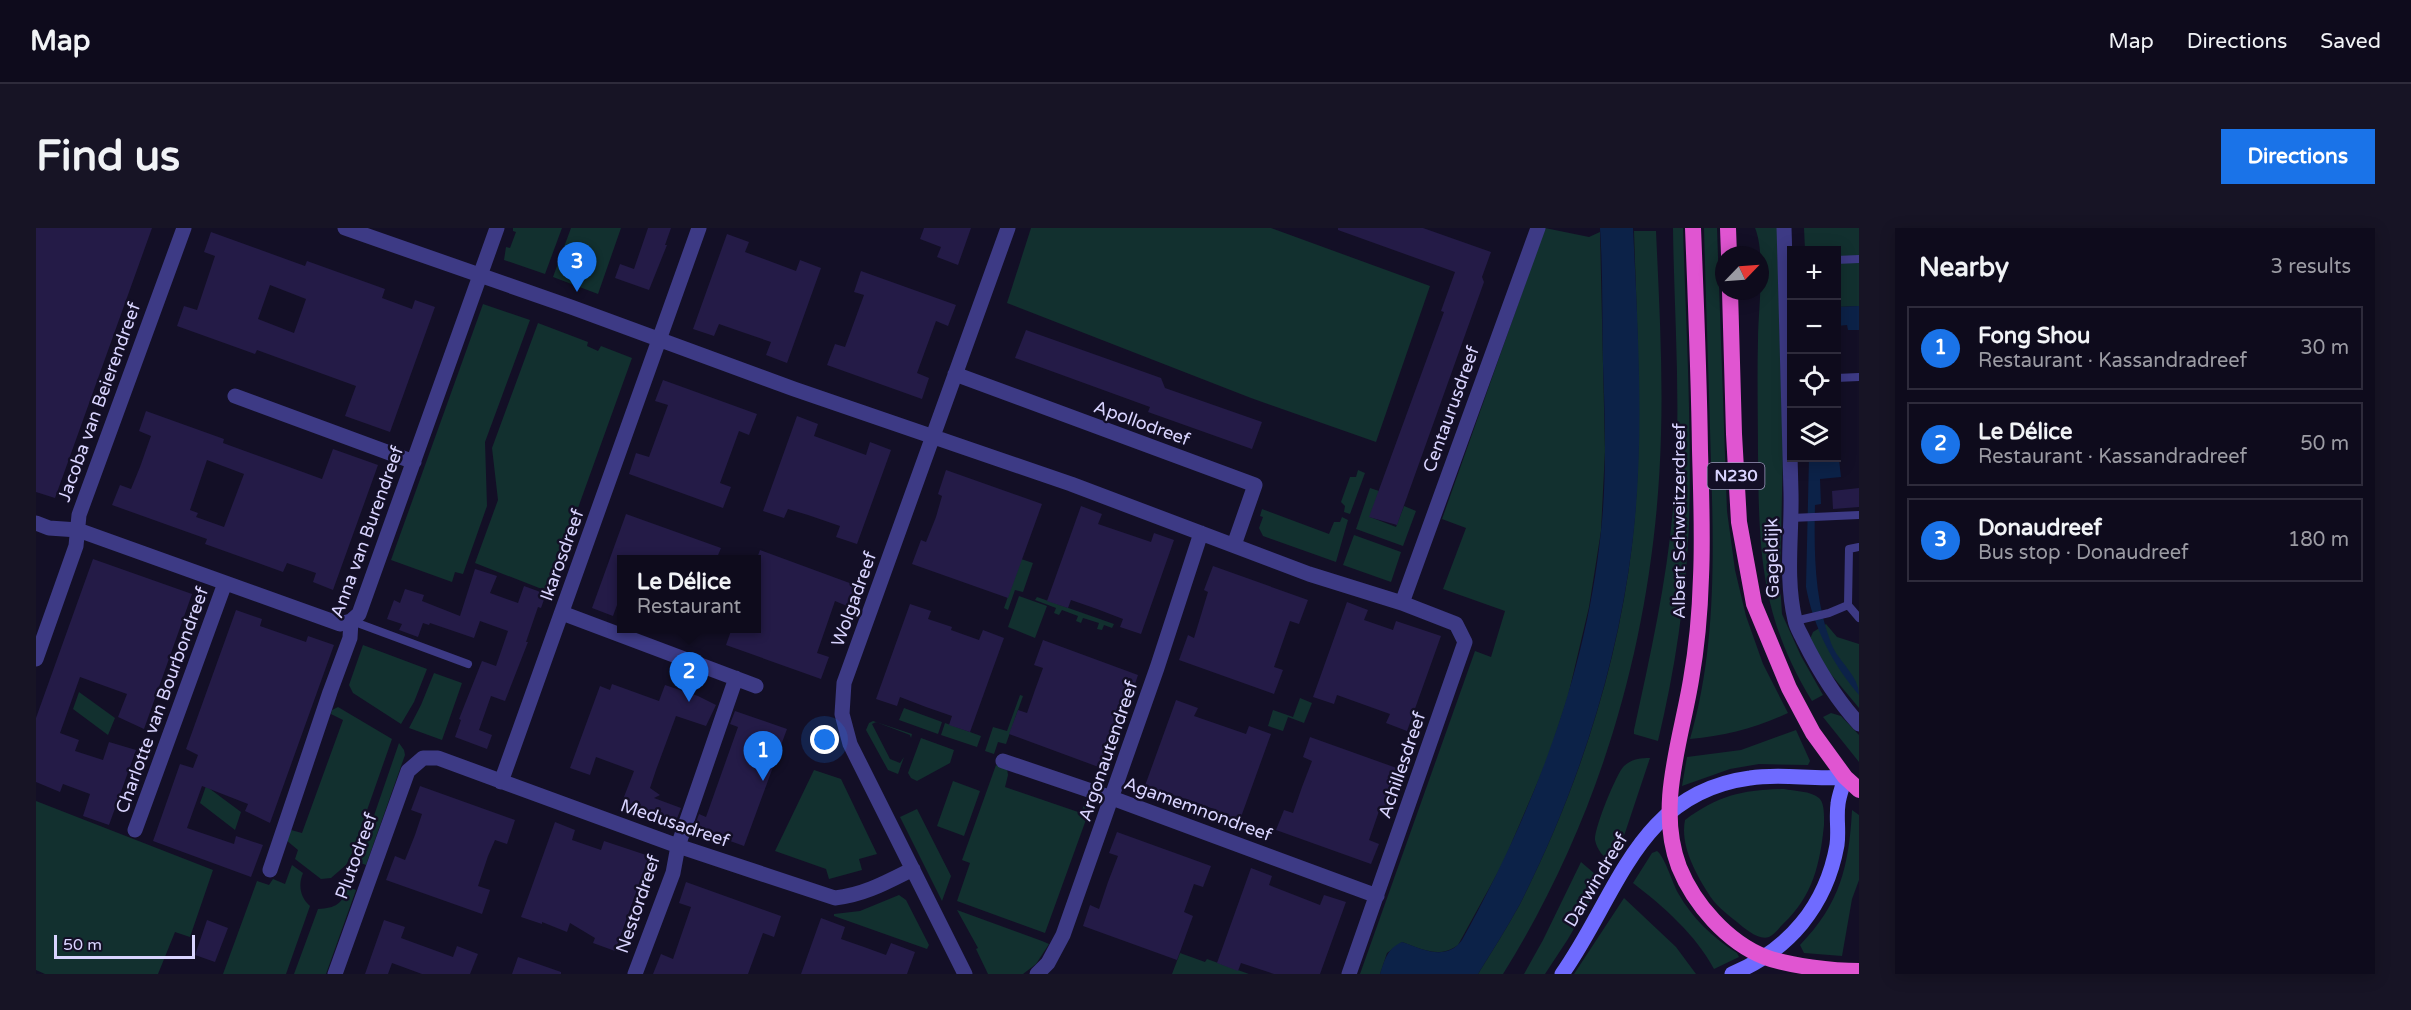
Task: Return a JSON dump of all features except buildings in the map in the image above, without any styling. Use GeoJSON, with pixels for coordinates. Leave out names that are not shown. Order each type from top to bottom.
{"type":"FeatureCollection","features":[{"type":"Feature","properties":{"kind":"highway","name":"Albert Schweitzerdreef"},"geometry":{"type":"LineString","coordinates":[[1669,812],[1671,783],[1692,678],[1701,576],[1700,417],[1693,228]]}},
{"type":"Feature","properties":{"kind":"highway"},"geometry":{"type":"LineString","coordinates":[[1728,228],[1729,246]]}},
{"type":"Feature","properties":{"kind":"highway","name":"N230"},"geometry":{"type":"LineString","coordinates":[[1730,300],[1739,522],[1754,604],[1789,688],[1813,733],[1845,777],[1859,790]]}},
{"type":"Feature","properties":{"kind":"highway","name":"N230"},"geometry":{"type":"LineString","coordinates":[[1669,812],[1672,842],[1679,867],[1691,890],[1708,915],[1737,940],[1765,957],[1829,969],[1859,971]]}},
{"type":"Feature","properties":{"kind":"main road","name":"Darwindreef"},"geometry":{"type":"LineString","coordinates":[[1563,974],[1628,861],[1647,833],[1669,812],[1725,782],[1775,776],[1821,779],[1845,777]]}},
{"type":"Feature","properties":{"kind":"main road"},"geometry":{"type":"LineString","coordinates":[[1732,974],[1765,957],[1806,921],[1829,879],[1837,843],[1838,804],[1845,777]]}},
{"type":"Feature","properties":{"kind":"street","name":"Jacoba van Beierendreef"},"geometry":{"type":"LineString","coordinates":[[36,659],[76,546],[79,515],[184,228]]}},
{"type":"Feature","properties":{"kind":"street"},"geometry":{"type":"LineString","coordinates":[[345,228],[542,296],[794,389],[934,435],[1334,583],[1402,603]]}},
{"type":"Feature","properties":{"kind":"street","name":"Anna van Burendreef"},"geometry":{"type":"LineString","coordinates":[[270,870],[350,638],[351,621],[359,614],[497,228]]}},
{"type":"Feature","properties":{"kind":"street","name":"Ikarosdreef"},"geometry":{"type":"LineString","coordinates":[[501,783],[699,228]]}},
{"type":"Feature","properties":{"kind":"street","name":"Wolgadreef"},"geometry":{"type":"LineString","coordinates":[[965,974],[850,744],[841,707],[844,683],[1008,228]]}},
{"type":"Feature","properties":{"kind":"street","name":"Centaurusdreef"},"geometry":{"type":"LineString","coordinates":[[1402,603],[1538,228]]}},
{"type":"Feature","properties":{"kind":"street","name":"Gageldijk"},"geometry":{"type":"LineString","coordinates":[[1784,228],[1787,253]]}},
{"type":"Feature","properties":{"kind":"street","name":"Gageldijk"},"geometry":{"type":"LineString","coordinates":[[1789,300],[1790,354]]}},
{"type":"Feature","properties":{"kind":"street","name":"Apollodreef"},"geometry":{"type":"LineString","coordinates":[[955,374],[1255,485],[1234,546]]}},
{"type":"Feature","properties":{"kind":"street"},"geometry":{"type":"LineString","coordinates":[[235,396],[414,462]]}},
{"type":"Feature","properties":{"kind":"street","name":"Gageldijk"},"geometry":{"type":"LineString","coordinates":[[1790,408],[1789,579],[1795,621],[1814,661],[1839,702],[1859,724]]}},
{"type":"Feature","properties":{"kind":"street","name":"Charlotte van Bourbondreef"},"geometry":{"type":"LineString","coordinates":[[36,524],[49,528],[78,530],[340,624],[351,621]]}},
{"type":"Feature","properties":{"kind":"street","name":"Argonautendreef"},"geometry":{"type":"LineString","coordinates":[[1037,974],[1048,963],[1063,935],[1112,798],[1201,533]]}},
{"type":"Feature","properties":{"kind":"street","name":"Charlotte van Bourbondreef"},"geometry":{"type":"LineString","coordinates":[[135,830],[225,583]]}},
{"type":"Feature","properties":{"kind":"street","name":"Achillesdreef"},"geometry":{"type":"LineString","coordinates":[[1349,974],[1465,642],[1456,624],[1402,603]]}},
{"type":"Feature","properties":{"kind":"street"},"geometry":{"type":"LineString","coordinates":[[562,613],[756,686]]}},
{"type":"Feature","properties":{"kind":"street","name":"Nestordreef"},"geometry":{"type":"LineString","coordinates":[[635,974],[673,873],[678,846],[736,678]]}},
{"type":"Feature","properties":{"kind":"street","name":"Medusadreef"},"geometry":{"type":"LineString","coordinates":[[423,758],[438,758],[678,846],[835,898],[853,896],[878,887],[913,869]]}},
{"type":"Feature","properties":{"kind":"street","name":"Plutodreef"},"geometry":{"type":"LineString","coordinates":[[335,974],[408,771],[423,758]]}},
{"type":"Feature","properties":{"kind":"street","name":"Agamemnondreef"},"geometry":{"type":"LineString","coordinates":[[1003,761],[1112,798],[1377,896]]}},
{"type":"Feature","properties":{"kind":"lane"},"geometry":{"type":"LineString","coordinates":[[1841,260],[1859,259]]}},
{"type":"Feature","properties":{"kind":"lane"},"geometry":{"type":"LineString","coordinates":[[1841,378],[1859,377]]}},
{"type":"Feature","properties":{"kind":"lane"},"geometry":{"type":"LineString","coordinates":[[1791,518],[1859,514]]}},
{"type":"Feature","properties":{"kind":"lane"},"geometry":{"type":"LineString","coordinates":[[1859,547],[1849,549],[1848,605],[1859,618]]}},
{"type":"Feature","properties":{"kind":"lane"},"geometry":{"type":"LineString","coordinates":[[1795,621],[1824,615],[1848,605]]}},
{"type":"Feature","properties":{"kind":"lane"},"geometry":{"type":"LineString","coordinates":[[351,621],[468,664]]}},
{"type":"Feature","properties":{"kind":"green space"},"geometry":{"type":"Polygon","coordinates":[[[513,228],[562,228],[545,274],[504,260],[506,247],[510,248],[516,232],[513,228]]]}},
{"type":"Feature","properties":{"kind":"green space"},"geometry":{"type":"Polygon","coordinates":[[[571,228],[621,228],[598,294],[553,277],[571,228]]]}},
{"type":"Feature","properties":{"kind":"green space"},"geometry":{"type":"Polygon","coordinates":[[[1031,228],[1271,228],[1430,286],[1376,442],[1251,398],[1007,303],[1031,228]]]}},
{"type":"Feature","properties":{"kind":"green space"},"geometry":{"type":"Polygon","coordinates":[[[1545,228],[1589,237],[1600,232],[1605,451],[1601,531],[1589,607],[1568,696],[1548,758],[1503,863],[1458,945],[1437,952],[1423,950],[1402,942],[1387,953],[1380,974],[1360,974],[1475,651],[1491,657],[1505,611],[1443,589],[1466,528],[1442,519],[1545,228]]]}},
{"type":"Feature","properties":{"kind":"green space"},"geometry":{"type":"Polygon","coordinates":[[[1673,228],[1683,228],[1689,413],[1689,524],[1679,633],[1658,741],[1634,734],[1634,730],[1654,638],[1673,514],[1677,451],[1677,387],[1673,228]]]}},
{"type":"Feature","properties":{"kind":"green space"},"geometry":{"type":"Polygon","coordinates":[[[1704,228],[1717,228],[1715,300],[1720,300],[1727,511],[1735,570],[1746,616],[1763,664],[1788,713],[1740,730],[1690,739],[1705,671],[1709,637],[1713,568],[1704,228]]]}},
{"type":"Feature","properties":{"kind":"green space"},"geometry":{"type":"Polygon","coordinates":[[[1755,228],[1777,228],[1783,450],[1780,582],[1782,614],[1801,656],[1823,695],[1812,701],[1795,670],[1772,611],[1762,553],[1758,490],[1758,328],[1760,300],[1769,300],[1769,246],[1759,246],[1755,228]]]}},
{"type":"Feature","properties":{"kind":"green space"},"geometry":{"type":"Polygon","coordinates":[[[1804,228],[1859,228],[1859,306],[1841,307],[1841,246],[1805,246],[1804,228]]]}},
{"type":"Feature","properties":{"kind":"green space"},"geometry":{"type":"Polygon","coordinates":[[[1634,231],[1656,231],[1661,384],[1657,506],[1648,577],[1635,647],[1618,715],[1596,783],[1570,848],[1539,912],[1503,974],[1478,974],[1520,904],[1559,818],[1592,729],[1616,638],[1632,545],[1638,467],[1639,388],[1634,231]]]}},
{"type":"Feature","properties":{"kind":"green space"},"geometry":{"type":"Polygon","coordinates":[[[483,304],[530,320],[485,442],[487,506],[463,574],[455,572],[452,582],[391,560],[483,304]]]}},
{"type":"Feature","properties":{"kind":"green space"},"geometry":{"type":"Polygon","coordinates":[[[538,323],[588,342],[587,346],[598,351],[601,346],[632,358],[556,569],[560,571],[552,593],[475,563],[498,500],[492,448],[538,323]]]}},
{"type":"Feature","properties":{"kind":"green space"},"geometry":{"type":"Polygon","coordinates":[[[1358,470],[1365,473],[1350,514],[1344,512],[1345,506],[1341,502],[1350,477],[1356,477],[1358,470]]]}},
{"type":"Feature","properties":{"kind":"green space"},"geometry":{"type":"Polygon","coordinates":[[[1370,488],[1379,491],[1370,517],[1396,527],[1404,506],[1416,511],[1403,546],[1356,529],[1370,488]]]}},
{"type":"Feature","properties":{"kind":"green space"},"geometry":{"type":"Polygon","coordinates":[[[1262,509],[1329,534],[1334,522],[1340,522],[1342,517],[1348,520],[1336,562],[1263,536],[1259,528],[1263,517],[1260,516],[1262,509]]]}},
{"type":"Feature","properties":{"kind":"green space"},"geometry":{"type":"Polygon","coordinates":[[[1354,535],[1401,552],[1391,582],[1343,565],[1354,535]]]}},
{"type":"Feature","properties":{"kind":"green space"},"geometry":{"type":"Polygon","coordinates":[[[1021,559],[1033,563],[1023,592],[1015,590],[1008,610],[1004,608],[1021,559]]]}},
{"type":"Feature","properties":{"kind":"green space"},"geometry":{"type":"Polygon","coordinates":[[[1019,596],[1047,606],[1035,638],[1008,627],[1019,596]]]}},
{"type":"Feature","properties":{"kind":"green space"},"geometry":{"type":"Polygon","coordinates":[[[1037,597],[1114,624],[1112,628],[1104,625],[1102,630],[1097,629],[1099,623],[1083,618],[1081,623],[1076,621],[1078,616],[1062,610],[1059,615],[1054,613],[1056,608],[1035,600],[1037,597]]]}},
{"type":"Feature","properties":{"kind":"green space"},"geometry":{"type":"Polygon","coordinates":[[[1826,624],[1837,637],[1859,644],[1859,708],[1824,666],[1810,639],[1813,632],[1826,624]]]}},
{"type":"Feature","properties":{"kind":"green space"},"geometry":{"type":"Polygon","coordinates":[[[363,645],[427,669],[414,702],[401,724],[353,693],[349,685],[363,645]]]}},
{"type":"Feature","properties":{"kind":"green space"},"geometry":{"type":"Polygon","coordinates":[[[434,673],[462,683],[442,740],[409,728],[434,673]]]}},
{"type":"Feature","properties":{"kind":"green space"},"geometry":{"type":"Polygon","coordinates":[[[79,692],[115,718],[108,735],[73,709],[79,692]]]}},
{"type":"Feature","properties":{"kind":"green space"},"geometry":{"type":"Polygon","coordinates":[[[1020,695],[1023,696],[1006,744],[998,742],[994,754],[985,751],[993,727],[1007,731],[1020,695]]]}},
{"type":"Feature","properties":{"kind":"green space"},"geometry":{"type":"Polygon","coordinates":[[[1300,698],[1312,703],[1304,723],[1288,717],[1283,731],[1268,726],[1273,710],[1293,717],[1300,698]]]}},
{"type":"Feature","properties":{"kind":"green space"},"geometry":{"type":"Polygon","coordinates":[[[338,707],[392,739],[346,865],[331,878],[321,879],[295,859],[298,850],[286,840],[291,830],[302,833],[343,720],[331,714],[332,710],[338,707]]]}},
{"type":"Feature","properties":{"kind":"green space"},"geometry":{"type":"Polygon","coordinates":[[[904,708],[942,722],[938,734],[899,720],[904,708]]]}},
{"type":"Feature","properties":{"kind":"green space"},"geometry":{"type":"Polygon","coordinates":[[[1831,713],[1841,716],[1859,735],[1859,762],[1823,717],[1831,713]]]}},
{"type":"Feature","properties":{"kind":"green space"},"geometry":{"type":"Polygon","coordinates":[[[876,722],[872,724],[890,759],[900,763],[904,757],[898,774],[888,770],[866,730],[869,723],[876,722]]]}},
{"type":"Feature","properties":{"kind":"green space"},"geometry":{"type":"Polygon","coordinates":[[[876,722],[912,734],[911,738],[910,735],[876,722]]]}},
{"type":"Feature","properties":{"kind":"green space"},"geometry":{"type":"Polygon","coordinates":[[[945,723],[981,736],[977,747],[941,735],[945,723]]]}},
{"type":"Feature","properties":{"kind":"green space"},"geometry":{"type":"Polygon","coordinates":[[[1796,730],[1810,761],[1808,765],[1759,764],[1730,769],[1682,786],[1687,757],[1741,750],[1796,730]]]}},
{"type":"Feature","properties":{"kind":"green space"},"geometry":{"type":"Polygon","coordinates":[[[921,738],[954,750],[950,763],[917,781],[908,773],[921,738]]]}},
{"type":"Feature","properties":{"kind":"green space"},"geometry":{"type":"Polygon","coordinates":[[[399,743],[405,755],[366,865],[358,862],[399,743]]]}},
{"type":"Feature","properties":{"kind":"green space"},"geometry":{"type":"Polygon","coordinates":[[[1650,758],[1625,833],[1611,863],[1601,853],[1595,840],[1602,814],[1616,779],[1624,766],[1636,759],[1650,758]]]}},
{"type":"Feature","properties":{"kind":"green space"},"geometry":{"type":"Polygon","coordinates":[[[996,765],[1007,769],[1005,787],[1081,813],[1085,802],[1092,803],[1045,933],[957,901],[970,863],[962,860],[996,765]]]}},
{"type":"Feature","properties":{"kind":"green space"},"geometry":{"type":"Polygon","coordinates":[[[814,770],[841,779],[877,854],[859,859],[862,870],[829,879],[826,869],[775,851],[814,770]]]}},
{"type":"Feature","properties":{"kind":"green space"},"geometry":{"type":"Polygon","coordinates":[[[953,781],[980,791],[964,836],[937,826],[953,781]]]}},
{"type":"Feature","properties":{"kind":"green space"},"geometry":{"type":"Polygon","coordinates":[[[206,786],[241,812],[235,830],[200,803],[206,786]]]}},
{"type":"Feature","properties":{"kind":"green space"},"geometry":{"type":"Polygon","coordinates":[[[1784,789],[1812,794],[1819,798],[1823,807],[1824,825],[1817,866],[1808,891],[1802,902],[1773,935],[1765,938],[1744,927],[1721,909],[1711,897],[1690,858],[1685,839],[1685,820],[1720,799],[1756,791],[1784,789]]]}},
{"type":"Feature","properties":{"kind":"green space"},"geometry":{"type":"Polygon","coordinates":[[[36,801],[213,870],[190,937],[175,932],[158,974],[45,974],[36,970],[36,801]]]}},
{"type":"Feature","properties":{"kind":"green space"},"geometry":{"type":"Polygon","coordinates":[[[917,809],[951,876],[942,901],[900,817],[917,809]]]}},
{"type":"Feature","properties":{"kind":"green space"},"geometry":{"type":"Polygon","coordinates":[[[1852,810],[1859,815],[1859,880],[1852,899],[1842,956],[1804,953],[1800,945],[1825,914],[1840,883],[1848,849],[1852,810]]]}},
{"type":"Feature","properties":{"kind":"green space"},"geometry":{"type":"Polygon","coordinates":[[[1657,851],[1666,864],[1678,893],[1690,911],[1711,934],[1737,953],[1739,957],[1714,969],[1698,944],[1678,922],[1633,883],[1652,853],[1657,851]]]}},
{"type":"Feature","properties":{"kind":"green space"},"geometry":{"type":"Polygon","coordinates":[[[1581,862],[1602,880],[1545,974],[1524,974],[1543,940],[1581,862]]]}},
{"type":"Feature","properties":{"kind":"green space"},"geometry":{"type":"Polygon","coordinates":[[[292,865],[303,873],[301,891],[310,906],[286,974],[223,974],[257,881],[269,885],[273,879],[285,884],[292,865]]]}},
{"type":"Feature","properties":{"kind":"green space"},"geometry":{"type":"Polygon","coordinates":[[[348,887],[356,890],[326,974],[294,974],[318,909],[338,904],[348,887]]]}},
{"type":"Feature","properties":{"kind":"green space"},"geometry":{"type":"Polygon","coordinates":[[[899,895],[906,900],[929,945],[927,949],[834,916],[834,914],[860,911],[899,895]]]}},
{"type":"Feature","properties":{"kind":"green space"},"geometry":{"type":"Polygon","coordinates":[[[1624,898],[1676,947],[1696,974],[1574,974],[1624,898]]]}},
{"type":"Feature","properties":{"kind":"green space"},"geometry":{"type":"Polygon","coordinates":[[[957,910],[1049,944],[1036,964],[1023,974],[988,974],[976,949],[978,948],[957,910]]]}},
{"type":"Feature","properties":{"kind":"green space"},"geometry":{"type":"Polygon","coordinates":[[[1180,953],[1205,962],[1207,959],[1249,974],[1172,974],[1180,953]]]}},
{"type":"Feature","properties":{"kind":"water"},"geometry":{"type":"Polygon","coordinates":[[[1600,228],[1633,228],[1639,428],[1632,546],[1616,639],[1605,684],[1576,774],[1541,861],[1515,913],[1478,974],[1380,974],[1390,951],[1402,942],[1441,952],[1456,947],[1462,940],[1533,794],[1569,691],[1594,585],[1603,510],[1605,427],[1600,228]]]}},
{"type":"Feature","properties":{"kind":"water"},"geometry":{"type":"Polygon","coordinates":[[[1859,306],[1859,330],[1848,330],[1847,325],[1841,326],[1841,307],[1859,306]]]}},
{"type":"Feature","properties":{"kind":"water"},"geometry":{"type":"Polygon","coordinates":[[[1809,462],[1839,462],[1841,477],[1820,479],[1821,504],[1815,505],[1816,575],[1821,609],[1831,643],[1856,681],[1859,695],[1825,644],[1809,602],[1806,587],[1809,462]]]}},
{"type":"Feature","properties":{"kind":"place","name":"Donaudreef"},"geometry":{"type":"Point","coordinates":[577,292]}},
{"type":"Feature","properties":{"kind":"place","name":"Le Délice"},"geometry":{"type":"Point","coordinates":[689,702]}},
{"type":"Feature","properties":{"kind":"place","name":"Fong Shou"},"geometry":{"type":"Point","coordinates":[763,781]}}]}
